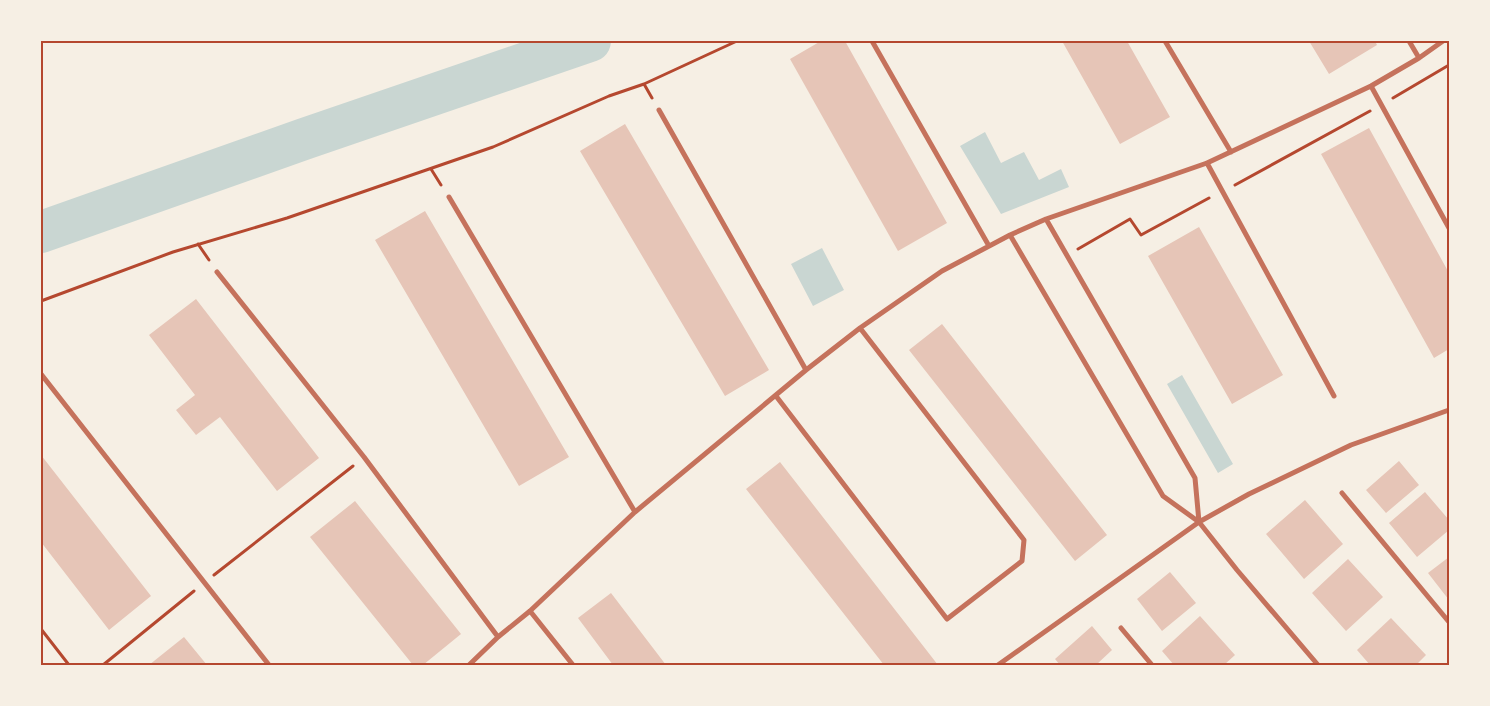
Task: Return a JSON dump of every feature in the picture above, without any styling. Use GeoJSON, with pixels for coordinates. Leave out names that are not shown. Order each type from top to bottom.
{"type":"FeatureCollection","features":[{"type":"Feature","properties":{"kind":"street"},"geometry":{"type":"LineString","coordinates":[[872,41],[989,246]]}},
{"type":"Feature","properties":{"kind":"street"},"geometry":{"type":"LineString","coordinates":[[1165,41],[1231,152]]}},
{"type":"Feature","properties":{"kind":"street"},"geometry":{"type":"LineString","coordinates":[[1410,41],[1419,58]]}},
{"type":"Feature","properties":{"kind":"street"},"geometry":{"type":"LineString","coordinates":[[469,665],[635,512],[806,370],[860,328],[942,270],[1046,218],[1208,163],[1371,86],[1419,58],[1443,41]]}},
{"type":"Feature","properties":{"kind":"street"},"geometry":{"type":"LineString","coordinates":[[1371,86],[1449,228]]}},
{"type":"Feature","properties":{"kind":"street"},"geometry":{"type":"LineString","coordinates":[[659,110],[806,370]]}},
{"type":"Feature","properties":{"kind":"street"},"geometry":{"type":"LineString","coordinates":[[1208,163],[1334,396]]}},
{"type":"Feature","properties":{"kind":"street"},"geometry":{"type":"LineString","coordinates":[[449,197],[635,512]]}},
{"type":"Feature","properties":{"kind":"street"},"geometry":{"type":"LineString","coordinates":[[1046,218],[1195,478],[1199,522]]}},
{"type":"Feature","properties":{"kind":"street"},"geometry":{"type":"LineString","coordinates":[[1010,235],[1164,496],[1199,522],[1318,665]]}},
{"type":"Feature","properties":{"kind":"street"},"geometry":{"type":"LineString","coordinates":[[218,272],[364,457],[498,637]]}},
{"type":"Feature","properties":{"kind":"street"},"geometry":{"type":"LineString","coordinates":[[776,396],[947,618],[1022,561],[1024,540],[860,328]]}},
{"type":"Feature","properties":{"kind":"street"},"geometry":{"type":"LineString","coordinates":[[41,374],[269,665]]}},
{"type":"Feature","properties":{"kind":"street"},"geometry":{"type":"LineString","coordinates":[[998,665],[1199,522],[1249,494],[1351,445],[1449,410]]}},
{"type":"Feature","properties":{"kind":"street"},"geometry":{"type":"LineString","coordinates":[[1342,493],[1449,622]]}},
{"type":"Feature","properties":{"kind":"street"},"geometry":{"type":"LineString","coordinates":[[530,610],[573,665]]}},
{"type":"Feature","properties":{"kind":"street"},"geometry":{"type":"LineString","coordinates":[[1121,628],[1152,665]]}},
{"type":"Feature","properties":{"kind":"path"},"geometry":{"type":"LineString","coordinates":[[41,301],[173,252],[287,218],[493,147],[609,96],[644,84],[736,41]]}},
{"type":"Feature","properties":{"kind":"path"},"geometry":{"type":"LineString","coordinates":[[1067,255],[1130,219],[1141,235],[1449,66]]}},
{"type":"Feature","properties":{"kind":"path"},"geometry":{"type":"LineString","coordinates":[[431,169],[449,197]]}},
{"type":"Feature","properties":{"kind":"path"},"geometry":{"type":"LineString","coordinates":[[198,244],[218,272]]}},
{"type":"Feature","properties":{"kind":"path"},"geometry":{"type":"LineString","coordinates":[[103,665],[364,457]]}},
{"type":"Feature","properties":{"kind":"path"},"geometry":{"type":"LineString","coordinates":[[41,629],[69,665]]}},
{"type":"Feature","properties":{"kind":"shaded area"},"geometry":{"type":"Polygon","coordinates":[[[985,132],[1001,163],[1024,152],[1039,180],[1061,169],[1069,187],[1001,214],[960,146],[985,132]]]}},
{"type":"Feature","properties":{"kind":"shaded area"},"geometry":{"type":"Polygon","coordinates":[[[822,248],[844,290],[813,306],[791,264],[822,248]]]}},
{"type":"Feature","properties":{"kind":"shaded area"},"geometry":{"type":"Polygon","coordinates":[[[1182,375],[1233,464],[1218,473],[1167,384],[1182,375]]]}},
{"type":"Feature","properties":{"kind":"building"},"geometry":{"type":"Polygon","coordinates":[[[821,41],[845,41],[947,223],[898,251],[790,59],[821,41]]]}},
{"type":"Feature","properties":{"kind":"building"},"geometry":{"type":"Polygon","coordinates":[[[1062,41],[1127,41],[1170,117],[1120,144],[1062,41]]]}},
{"type":"Feature","properties":{"kind":"building"},"geometry":{"type":"Polygon","coordinates":[[[1309,41],[1375,41],[1377,45],[1329,74],[1309,41]]]}},
{"type":"Feature","properties":{"kind":"building"},"geometry":{"type":"Polygon","coordinates":[[[625,124],[769,370],[725,396],[580,151],[625,124]]]}},
{"type":"Feature","properties":{"kind":"building"},"geometry":{"type":"Polygon","coordinates":[[[1369,128],[1449,273],[1449,349],[1434,358],[1321,154],[1369,128]]]}},
{"type":"Feature","properties":{"kind":"building"},"geometry":{"type":"Polygon","coordinates":[[[425,211],[569,457],[519,486],[375,240],[425,211]]]}},
{"type":"Feature","properties":{"kind":"building"},"geometry":{"type":"Polygon","coordinates":[[[1199,227],[1283,375],[1232,404],[1148,256],[1199,227]]]}},
{"type":"Feature","properties":{"kind":"building"},"geometry":{"type":"Polygon","coordinates":[[[196,299],[319,458],[277,491],[220,417],[196,435],[176,410],[195,395],[149,335],[196,299]]]}},
{"type":"Feature","properties":{"kind":"building"},"geometry":{"type":"Polygon","coordinates":[[[942,324],[1107,535],[1075,561],[909,350],[942,324]]]}},
{"type":"Feature","properties":{"kind":"building"},"geometry":{"type":"Polygon","coordinates":[[[41,455],[151,596],[109,630],[41,542],[41,455]]]}},
{"type":"Feature","properties":{"kind":"building"},"geometry":{"type":"Polygon","coordinates":[[[1399,461],[1419,485],[1386,513],[1366,490],[1399,461]]]}},
{"type":"Feature","properties":{"kind":"building"},"geometry":{"type":"Polygon","coordinates":[[[780,462],[938,665],[884,665],[746,489],[780,462]]]}},
{"type":"Feature","properties":{"kind":"building"},"geometry":{"type":"Polygon","coordinates":[[[1425,492],[1449,520],[1449,530],[1417,557],[1389,523],[1425,492]]]}},
{"type":"Feature","properties":{"kind":"building"},"geometry":{"type":"Polygon","coordinates":[[[1305,500],[1343,544],[1304,579],[1266,534],[1305,500]]]}},
{"type":"Feature","properties":{"kind":"building"},"geometry":{"type":"Polygon","coordinates":[[[355,501],[461,634],[423,665],[413,665],[310,537],[355,501]]]}},
{"type":"Feature","properties":{"kind":"building"},"geometry":{"type":"Polygon","coordinates":[[[1449,557],[1449,600],[1428,573],[1449,557]]]}},
{"type":"Feature","properties":{"kind":"building"},"geometry":{"type":"Polygon","coordinates":[[[1348,559],[1383,597],[1346,631],[1312,593],[1348,559]]]}},
{"type":"Feature","properties":{"kind":"building"},"geometry":{"type":"Polygon","coordinates":[[[1170,572],[1196,603],[1162,631],[1137,599],[1170,572]]]}},
{"type":"Feature","properties":{"kind":"building"},"geometry":{"type":"Polygon","coordinates":[[[611,593],[666,665],[613,665],[578,618],[611,593]]]}},
{"type":"Feature","properties":{"kind":"building"},"geometry":{"type":"Polygon","coordinates":[[[1200,616],[1235,655],[1224,665],[1174,665],[1162,651],[1200,616]]]}},
{"type":"Feature","properties":{"kind":"building"},"geometry":{"type":"Polygon","coordinates":[[[1391,618],[1426,655],[1416,665],[1370,665],[1357,650],[1391,618]]]}},
{"type":"Feature","properties":{"kind":"building"},"geometry":{"type":"Polygon","coordinates":[[[1092,626],[1112,650],[1096,665],[1060,665],[1055,659],[1092,626]]]}},
{"type":"Feature","properties":{"kind":"building"},"geometry":{"type":"Polygon","coordinates":[[[184,637],[207,665],[149,665],[184,637]]]}},
{"type":"Feature","properties":{"kind":"waterway"},"geometry":{"type":"LineString","coordinates":[[41,232],[590,41]]}}]}
